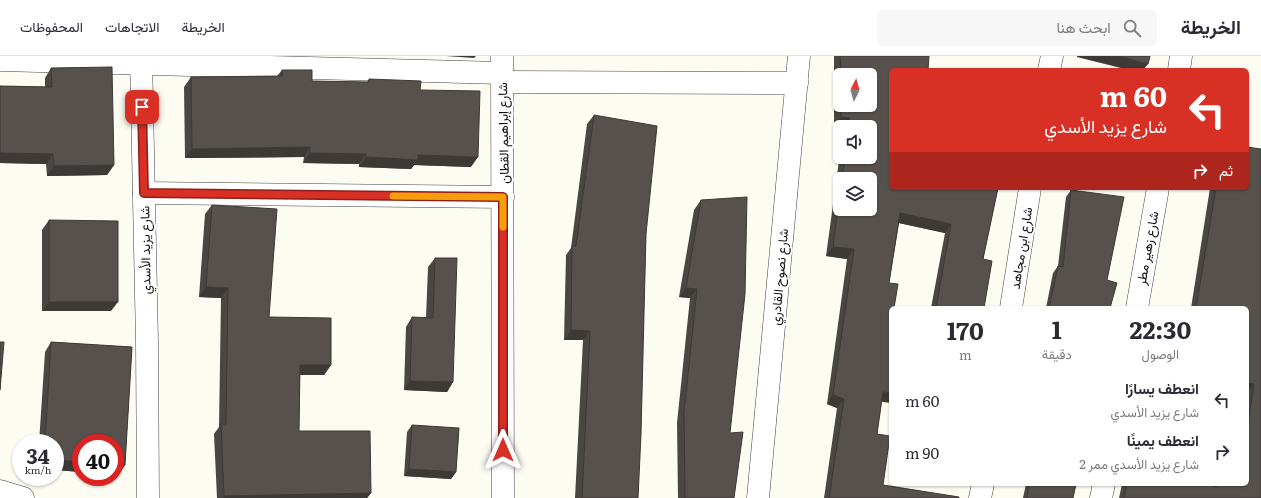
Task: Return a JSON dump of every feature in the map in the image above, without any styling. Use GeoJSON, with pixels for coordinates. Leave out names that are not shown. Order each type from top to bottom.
{"type":"FeatureCollection","features":[{"type":"Feature","properties":{"kind":"street","name":"شارع نصوح القادري"},"geometry":{"type":"LineString","coordinates":[[758,498],[800,56]]}},
{"type":"Feature","properties":{"kind":"street"},"geometry":{"type":"LineString","coordinates":[[1049,68],[1052,56]]}},
{"type":"Feature","properties":{"kind":"street"},"geometry":{"type":"LineString","coordinates":[[1179,68],[1181,56]]}},
{"type":"Feature","properties":{"kind":"street"},"geometry":{"type":"LineString","coordinates":[[0,60],[141,60],[502,70],[797,83]]}},
{"type":"Feature","properties":{"kind":"street"},"geometry":{"type":"LineString","coordinates":[[141,60],[144,193]]}},
{"type":"Feature","properties":{"kind":"street","name":"شارع إبراهيم القطان"},"geometry":{"type":"LineString","coordinates":[[502,70],[503,498]]}},
{"type":"Feature","properties":{"kind":"street","name":"شارع ابن مجاهد"},"geometry":{"type":"LineString","coordinates":[[1011,306],[1030,190]]}},
{"type":"Feature","properties":{"kind":"street","name":"شارع زهير مطر"},"geometry":{"type":"LineString","coordinates":[[1137,306],[1158,190]]}},
{"type":"Feature","properties":{"kind":"street","name":"شارع يزيد الأسدي"},"geometry":{"type":"LineString","coordinates":[[148,498],[144,193],[503,197]]}},
{"type":"Feature","properties":{"kind":"street"},"geometry":{"type":"LineString","coordinates":[[980,498],[983,486]]}},
{"type":"Feature","properties":{"kind":"street"},"geometry":{"type":"LineString","coordinates":[[1101,498],[1104,486]]}},
{"type":"Feature","properties":{"kind":"street"},"geometry":{"type":"LineString","coordinates":[[0,491],[24,498]]}},
{"type":"Feature","properties":{"kind":"building"},"geometry":{"type":"Polygon","coordinates":[[[840,56],[929,56],[928,68],[889,68],[889,190],[998,190],[983,259],[992,261],[984,306],[936,306],[951,224],[900,213],[889,283],[898,284],[894,306],[889,306],[889,393],[883,392],[877,434],[889,436],[883,485],[959,498],[829,498],[844,399],[833,395],[854,249],[833,247],[837,216],[877,216],[877,172],[843,172],[844,164],[877,164],[877,120],[850,120],[850,118],[841,117],[841,112],[877,112],[877,68],[841,68],[840,56]]]}},
{"type":"Feature","properties":{"kind":"building"},"geometry":{"type":"Polygon","coordinates":[[[1119,56],[1150,56],[1148,64],[1119,56]]]}},
{"type":"Feature","properties":{"kind":"building"},"geometry":{"type":"Polygon","coordinates":[[[112,67],[114,165],[54,166],[53,154],[0,153],[0,86],[52,87],[51,68],[112,67]]]}},
{"type":"Feature","properties":{"kind":"building"},"geometry":{"type":"Polygon","coordinates":[[[282,70],[312,70],[312,81],[369,82],[369,79],[421,81],[420,90],[480,91],[478,157],[418,155],[418,160],[366,157],[366,154],[310,153],[310,147],[192,149],[191,77],[282,76],[282,70]]]}},
{"type":"Feature","properties":{"kind":"building"},"geometry":{"type":"Polygon","coordinates":[[[594,115],[657,126],[646,234],[638,498],[582,498],[590,331],[571,330],[572,246],[576,246],[594,115]]]}},
{"type":"Feature","properties":{"kind":"building"},"geometry":{"type":"Polygon","coordinates":[[[1249,147],[1261,149],[1261,498],[1124,498],[1127,486],[1249,486],[1249,418],[1254,384],[1249,383],[1249,306],[1196,306],[1216,190],[1249,190],[1249,147]]]}},
{"type":"Feature","properties":{"kind":"building"},"geometry":{"type":"Polygon","coordinates":[[[1071,190],[1124,197],[1107,280],[1117,283],[1111,306],[1049,306],[1058,266],[1063,267],[1071,190]]]}},
{"type":"Feature","properties":{"kind":"building"},"geometry":{"type":"Polygon","coordinates":[[[747,197],[745,294],[730,433],[743,432],[734,498],[685,498],[684,413],[697,289],[686,288],[701,200],[747,197]]]}},
{"type":"Feature","properties":{"kind":"building"},"geometry":{"type":"Polygon","coordinates":[[[212,205],[277,209],[269,317],[331,318],[331,365],[300,365],[299,431],[370,431],[371,493],[224,496],[221,424],[226,424],[228,288],[206,287],[212,205]]]}},
{"type":"Feature","properties":{"kind":"building"},"geometry":{"type":"Polygon","coordinates":[[[49,220],[118,221],[118,302],[49,302],[49,220]]]}},
{"type":"Feature","properties":{"kind":"building"},"geometry":{"type":"Polygon","coordinates":[[[435,258],[457,258],[453,382],[410,381],[412,317],[433,318],[435,258]]]}},
{"type":"Feature","properties":{"kind":"building"},"geometry":{"type":"Polygon","coordinates":[[[0,342],[4,342],[0,390],[0,342]]]}},
{"type":"Feature","properties":{"kind":"building"},"geometry":{"type":"Polygon","coordinates":[[[51,342],[132,347],[125,465],[124,434],[72,434],[72,461],[64,461],[64,434],[46,434],[51,342]]]}},
{"type":"Feature","properties":{"kind":"building"},"geometry":{"type":"Polygon","coordinates":[[[412,425],[459,428],[456,472],[409,469],[412,425]]]}},
{"type":"Feature","properties":{"kind":"building"},"geometry":{"type":"Polygon","coordinates":[[[1029,486],[1076,486],[1073,498],[1027,498],[1029,486]]]}},
{"type":"Feature","properties":{"kind":"slow traffic"},"geometry":{"type":"LineString","coordinates":[[393,196],[503,197],[503,227]]}},
{"type":"Feature","properties":{"kind":"route"},"geometry":{"type":"LineString","coordinates":[[142,107],[144,193],[503,197],[503,450]]}}]}
